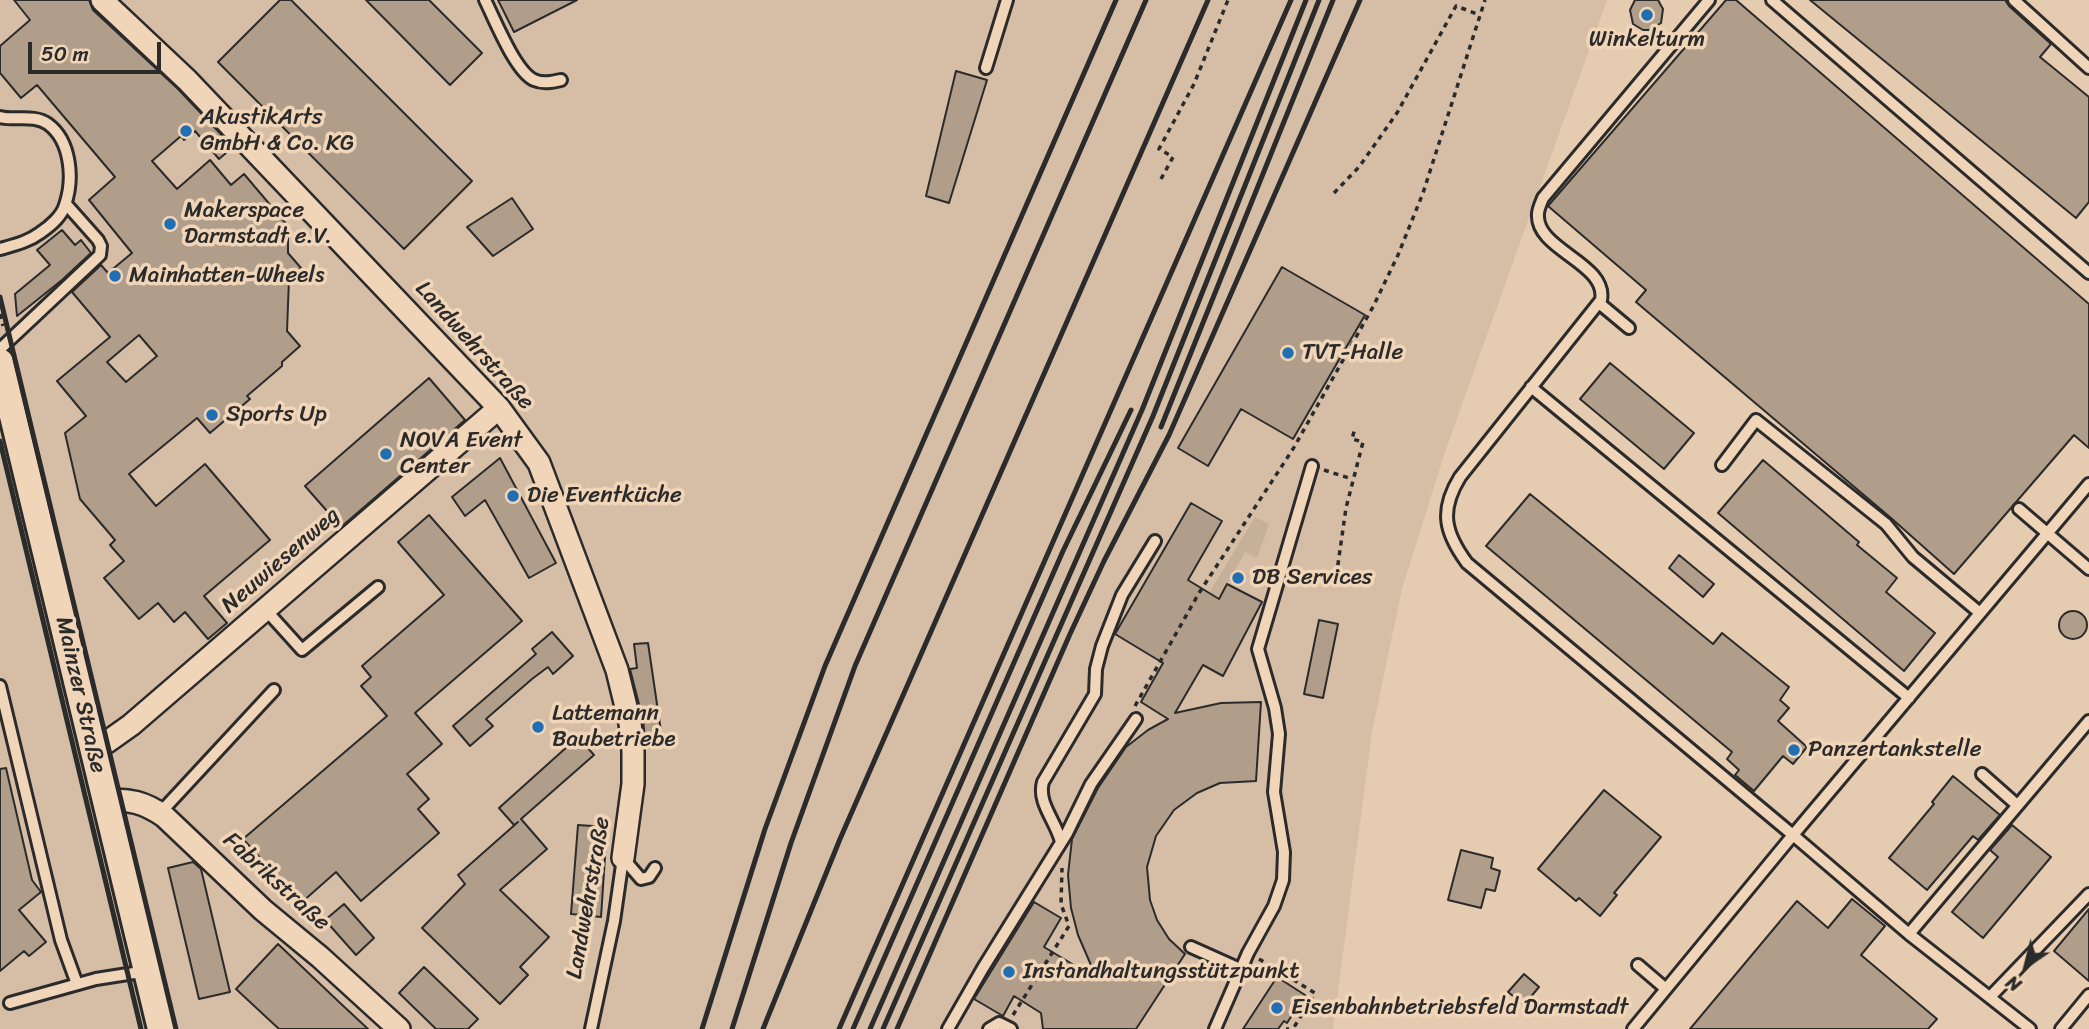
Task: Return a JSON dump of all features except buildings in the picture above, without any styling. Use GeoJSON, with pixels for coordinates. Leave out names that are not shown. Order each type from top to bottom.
{"type":"FeatureCollection","features":[{"type":"Feature","properties":{"kind":"street","name":"Landwehrstraße"},"geometry":{"type":"LineString","coordinates":[[102,0],[187,80],[499,408],[539,463],[617,670],[630,723],[634,784],[623,858]]}},
{"type":"Feature","properties":{"kind":"street","name":"Mainzer Straße"},"geometry":{"type":"LineString","coordinates":[[0,362],[161,1029]]}},
{"type":"Feature","properties":{"kind":"street","name":"Neuwiesenweg"},"geometry":{"type":"LineString","coordinates":[[92,747],[118,736],[499,408]]}},
{"type":"Feature","properties":{"kind":"street","name":"Fabrikstraße"},"geometry":{"type":"LineString","coordinates":[[105,801],[135,801],[149,805],[160,813],[263,910],[320,957],[399,1029]]}},
{"type":"Feature","properties":{"kind":"lane"},"geometry":{"type":"LineString","coordinates":[[485,0],[524,74],[537,82],[561,80]]}},
{"type":"Feature","properties":{"kind":"lane"},"geometry":{"type":"LineString","coordinates":[[986,68],[1007,0]]}},
{"type":"Feature","properties":{"kind":"lane"},"geometry":{"type":"LineString","coordinates":[[1709,0],[1543,198],[1538,214],[1543,231],[1594,276],[1602,294],[1599,303],[1453,487],[1446,519],[1447,530],[1467,563],[1909,934],[2030,1029]]}},
{"type":"Feature","properties":{"kind":"lane"},"geometry":{"type":"LineString","coordinates":[[2014,0],[2089,68]]}},
{"type":"Feature","properties":{"kind":"lane"},"geometry":{"type":"LineString","coordinates":[[1774,1],[2089,272]]}},
{"type":"Feature","properties":{"kind":"lane"},"geometry":{"type":"LineString","coordinates":[[0,117],[36,118],[48,124],[63,144],[69,161],[66,204],[61,214],[39,235],[24,243],[0,249]]}},
{"type":"Feature","properties":{"kind":"lane"},"geometry":{"type":"LineString","coordinates":[[0,349],[100,255],[101,246],[98,240],[66,204]]}},
{"type":"Feature","properties":{"kind":"lane"},"geometry":{"type":"LineString","coordinates":[[1599,303],[1629,328]]}},
{"type":"Feature","properties":{"kind":"lane"},"geometry":{"type":"LineString","coordinates":[[1531,387],[1909,698]]}},
{"type":"Feature","properties":{"kind":"lane"},"geometry":{"type":"LineString","coordinates":[[1722,465],[1755,419],[1886,524],[1913,557],[1980,612]]}},
{"type":"Feature","properties":{"kind":"lane"},"geometry":{"type":"LineString","coordinates":[[1215,1029],[1240,969],[1274,906],[1283,880],[1284,852],[1274,792],[1278,718],[1258,649],[1312,466]]}},
{"type":"Feature","properties":{"kind":"lane"},"geometry":{"type":"LineString","coordinates":[[1633,1029],[2089,484]]}},
{"type":"Feature","properties":{"kind":"lane"},"geometry":{"type":"LineString","coordinates":[[2019,509],[2089,569]]}},
{"type":"Feature","properties":{"kind":"lane"},"geometry":{"type":"LineString","coordinates":[[1061,842],[1057,826],[1042,799],[1043,782],[1095,694],[1096,669],[1102,646],[1122,595],[1155,541]]}},
{"type":"Feature","properties":{"kind":"lane"},"geometry":{"type":"LineString","coordinates":[[265,609],[302,650],[378,587]]}},
{"type":"Feature","properties":{"kind":"lane"},"geometry":{"type":"LineString","coordinates":[[0,685],[61,940],[77,984]]}},
{"type":"Feature","properties":{"kind":"lane"},"geometry":{"type":"LineString","coordinates":[[160,813],[274,690]]}},
{"type":"Feature","properties":{"kind":"lane"},"geometry":{"type":"LineString","coordinates":[[948,1029],[1061,842],[1091,784],[1136,719]]}},
{"type":"Feature","properties":{"kind":"lane"},"geometry":{"type":"LineString","coordinates":[[1909,934],[2089,721]]}},
{"type":"Feature","properties":{"kind":"lane"},"geometry":{"type":"LineString","coordinates":[[1982,774],[2017,805]]}},
{"type":"Feature","properties":{"kind":"lane"},"geometry":{"type":"LineString","coordinates":[[623,858],[641,878],[649,877],[655,868]]}},
{"type":"Feature","properties":{"kind":"lane","name":"Landwehrstraße"},"geometry":{"type":"LineString","coordinates":[[591,1029],[614,922],[623,858]]}},
{"type":"Feature","properties":{"kind":"lane"},"geometry":{"type":"LineString","coordinates":[[1990,997],[2089,894]]}},
{"type":"Feature","properties":{"kind":"lane"},"geometry":{"type":"LineString","coordinates":[[1191,947],[1240,969]]}},
{"type":"Feature","properties":{"kind":"lane"},"geometry":{"type":"LineString","coordinates":[[1638,965],[1667,989]]}},
{"type":"Feature","properties":{"kind":"lane"},"geometry":{"type":"LineString","coordinates":[[10,1003],[77,984],[147,971]]}},
{"type":"Feature","properties":{"kind":"lane"},"geometry":{"type":"LineString","coordinates":[[2061,1029],[2089,995]]}},
{"type":"Feature","properties":{"kind":"lane"},"geometry":{"type":"LineString","coordinates":[[989,1029],[999,1023],[1009,1027]]}},
{"type":"Feature","properties":{"kind":"path"},"geometry":{"type":"LineString","coordinates":[[1161,179],[1173,157],[1159,149],[1194,84],[1228,0]]}},
{"type":"Feature","properties":{"kind":"path"},"geometry":{"type":"LineString","coordinates":[[1136,719],[1135,704],[1199,593],[1293,449],[1374,305],[1423,193],[1485,0]]}},
{"type":"Feature","properties":{"kind":"path"},"geometry":{"type":"LineString","coordinates":[[1334,193],[1359,167],[1397,113],[1457,6],[1480,15]]}},
{"type":"Feature","properties":{"kind":"path"},"geometry":{"type":"LineString","coordinates":[[1335,585],[1346,508],[1363,442],[1352,439],[1355,428]]}},
{"type":"Feature","properties":{"kind":"path"},"geometry":{"type":"LineString","coordinates":[[1009,1027],[1069,926],[1061,904],[1061,842]]}},
{"type":"Feature","properties":{"kind":"path"},"geometry":{"type":"LineString","coordinates":[[1268,963],[1315,993],[1289,1029]]}},
{"type":"Feature","properties":{"kind":"shaded area"},"geometry":{"type":"Polygon","coordinates":[[[0,0],[1607,0],[1445,452],[1402,589],[1372,732],[1333,1029],[0,1029],[0,0]]]}},
{"type":"Feature","properties":{"kind":"shaded area"},"geometry":{"type":"Polygon","coordinates":[[[1255,517],[1269,524],[1257,558],[1245,552],[1219,599],[1209,593],[1255,517]]]}},
{"type":"Feature","properties":{"kind":"railway"},"geometry":{"type":"LineString","coordinates":[[702,1029],[765,829],[825,666],[1116,0]]}},
{"type":"Feature","properties":{"kind":"railway"},"geometry":{"type":"LineString","coordinates":[[732,1029],[791,843],[855,666],[1146,0]]}},
{"type":"Feature","properties":{"kind":"railway"},"geometry":{"type":"LineString","coordinates":[[763,1029],[840,839],[1208,0]]}},
{"type":"Feature","properties":{"kind":"railway"},"geometry":{"type":"LineString","coordinates":[[839,1029],[1291,0]]}},
{"type":"Feature","properties":{"kind":"railway"},"geometry":{"type":"LineString","coordinates":[[870,1029],[1142,410],[1306,0]]}},
{"type":"Feature","properties":{"kind":"railway"},"geometry":{"type":"LineString","coordinates":[[883,1029],[1153,416],[1319,0]]}},
{"type":"Feature","properties":{"kind":"railway"},"geometry":{"type":"LineString","coordinates":[[1161,427],[1333,0]]}},
{"type":"Feature","properties":{"kind":"railway"},"geometry":{"type":"LineString","coordinates":[[897,1029],[1070,634],[1169,435],[1360,0]]}},
{"type":"Feature","properties":{"kind":"railway"},"geometry":{"type":"LineString","coordinates":[[0,297],[176,1029]]}},
{"type":"Feature","properties":{"kind":"railway"},"geometry":{"type":"LineString","coordinates":[[853,1029],[1063,551],[1131,410]]}},
{"type":"Feature","properties":{"kind":"railway"},"geometry":{"type":"LineString","coordinates":[[0,441],[141,1029]]}},
{"type":"Feature","properties":{"kind":"place","name":"Winkelturm"},"geometry":{"type":"Point","coordinates":[1647,15]}},
{"type":"Feature","properties":{"kind":"place","name":"AkustikArts GmbH & Co. KG"},"geometry":{"type":"Point","coordinates":[186,131]}},
{"type":"Feature","properties":{"kind":"place","name":"Makerspace Darmstadt e.V."},"geometry":{"type":"Point","coordinates":[170,224]}},
{"type":"Feature","properties":{"kind":"place","name":"Mainhatten-Wheels"},"geometry":{"type":"Point","coordinates":[115,276]}},
{"type":"Feature","properties":{"kind":"place","name":"TVT-Halle"},"geometry":{"type":"Point","coordinates":[1288,353]}},
{"type":"Feature","properties":{"kind":"place","name":"Sports Up"},"geometry":{"type":"Point","coordinates":[212,415]}},
{"type":"Feature","properties":{"kind":"place","name":"NOVA Event Center"},"geometry":{"type":"Point","coordinates":[386,454]}},
{"type":"Feature","properties":{"kind":"place","name":"Die Eventküche"},"geometry":{"type":"Point","coordinates":[513,496]}},
{"type":"Feature","properties":{"kind":"place","name":"DB Services"},"geometry":{"type":"Point","coordinates":[1238,578]}},
{"type":"Feature","properties":{"kind":"place","name":"Lattemann Baubetriebe"},"geometry":{"type":"Point","coordinates":[538,727]}},
{"type":"Feature","properties":{"kind":"place","name":"Panzertankstelle"},"geometry":{"type":"Point","coordinates":[1794,750]}},
{"type":"Feature","properties":{"kind":"place","name":"Instandhaltungsstützpunkt"},"geometry":{"type":"Point","coordinates":[1009,972]}},
{"type":"Feature","properties":{"kind":"place","name":"Eisenbahnbetriebsfeld Darmstadt"},"geometry":{"type":"Point","coordinates":[1277,1008]}}]}
